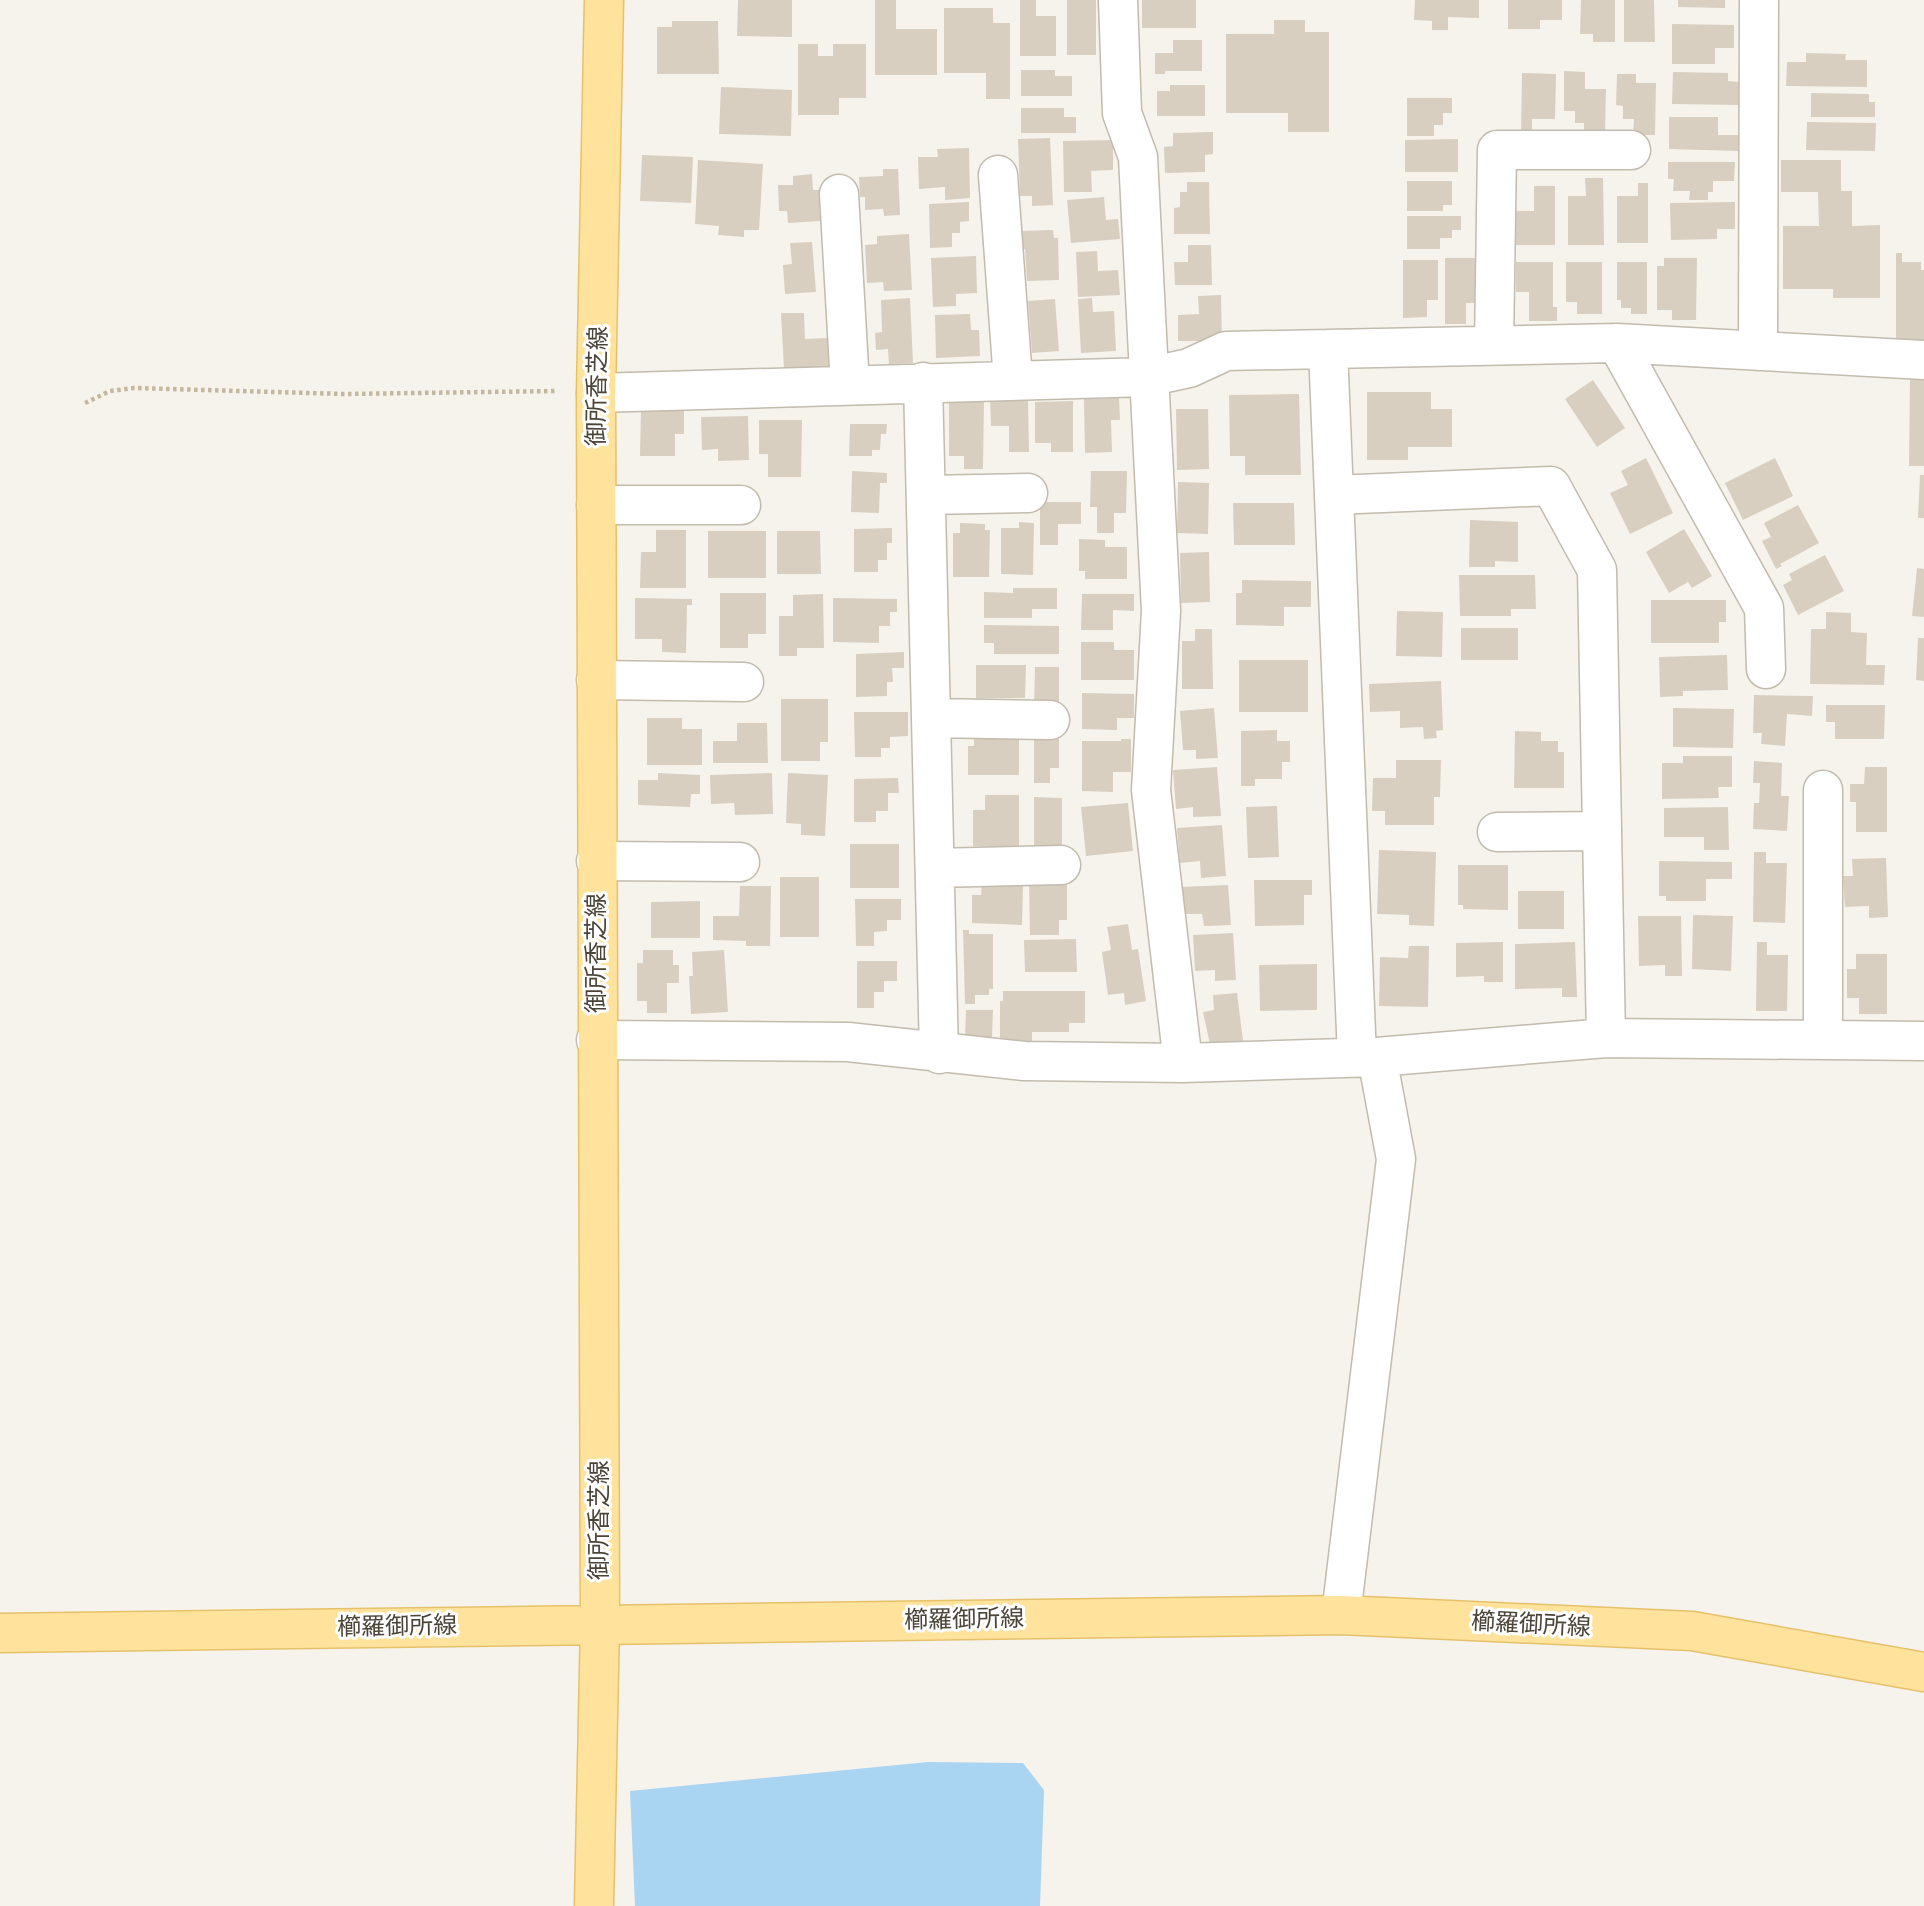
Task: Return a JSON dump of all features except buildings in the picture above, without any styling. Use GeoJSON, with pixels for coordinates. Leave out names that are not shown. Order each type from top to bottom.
{"type":"FeatureCollection","features":[{"type":"Feature","properties":{"kind":"main road","name":"御所香芝線"},"geometry":{"type":"LineString","coordinates":[[594,1906],[600,1623],[596,1040],[596,393],[604,0]]}},
{"type":"Feature","properties":{"kind":"main road","name":"櫛羅御所線"},"geometry":{"type":"LineString","coordinates":[[0,1633],[1341,1615],[1692,1631],[1924,1672]]}},
{"type":"Feature","properties":{"kind":"street"},"geometry":{"type":"LineString","coordinates":[[1118,0],[1122,113],[1138,157],[1161,611],[1151,790],[1183,1063]]}},
{"type":"Feature","properties":{"kind":"street"},"geometry":{"type":"LineString","coordinates":[[1758,351],[1759,0]]}},
{"type":"Feature","properties":{"kind":"street"},"geometry":{"type":"LineString","coordinates":[[1494,345],[1497,150],[1631,150]]}},
{"type":"Feature","properties":{"kind":"street"},"geometry":{"type":"LineString","coordinates":[[998,175],[1013,380]]}},
{"type":"Feature","properties":{"kind":"street"},"geometry":{"type":"LineString","coordinates":[[839,194],[850,385]]}},
{"type":"Feature","properties":{"kind":"street"},"geometry":{"type":"LineString","coordinates":[[596,393],[1148,377],[1189,369],[1226,351],[1617,343],[1924,360]]}},
{"type":"Feature","properties":{"kind":"street"},"geometry":{"type":"LineString","coordinates":[[1617,343],[1764,608],[1766,669]]}},
{"type":"Feature","properties":{"kind":"street"},"geometry":{"type":"LineString","coordinates":[[1328,349],[1367,1057],[1396,1159],[1341,1615]]}},
{"type":"Feature","properties":{"kind":"street"},"geometry":{"type":"LineString","coordinates":[[923,382],[939,1054]]}},
{"type":"Feature","properties":{"kind":"street"},"geometry":{"type":"LineString","coordinates":[[1334,495],[1551,486],[1597,570],[1606,1038]]}},
{"type":"Feature","properties":{"kind":"street"},"geometry":{"type":"LineString","coordinates":[[926,495],[1028,493]]}},
{"type":"Feature","properties":{"kind":"street"},"geometry":{"type":"LineString","coordinates":[[596,505],[741,505]]}},
{"type":"Feature","properties":{"kind":"street"},"geometry":{"type":"LineString","coordinates":[[596,680],[744,682]]}},
{"type":"Feature","properties":{"kind":"street"},"geometry":{"type":"LineString","coordinates":[[931,718],[1050,720]]}},
{"type":"Feature","properties":{"kind":"street"},"geometry":{"type":"LineString","coordinates":[[1823,790],[1823,1040]]}},
{"type":"Feature","properties":{"kind":"street"},"geometry":{"type":"LineString","coordinates":[[1497,832],[1602,831]]}},
{"type":"Feature","properties":{"kind":"street"},"geometry":{"type":"LineString","coordinates":[[596,861],[740,862]]}},
{"type":"Feature","properties":{"kind":"street"},"geometry":{"type":"LineString","coordinates":[[935,868],[1061,865]]}},
{"type":"Feature","properties":{"kind":"street"},"geometry":{"type":"LineString","coordinates":[[596,1040],[848,1042],[939,1054],[1024,1061],[1183,1063],[1367,1057],[1606,1038],[1924,1041]]}},
{"type":"Feature","properties":{"kind":"path"},"geometry":{"type":"LineString","coordinates":[[85,403],[110,391],[134,388],[344,394],[524,390],[596,393]]}},
{"type":"Feature","properties":{"kind":"water"},"geometry":{"type":"Polygon","coordinates":[[[928,1762],[1023,1763],[1044,1790],[1040,1906],[635,1906],[630,1791],[928,1762]]]}}]}
